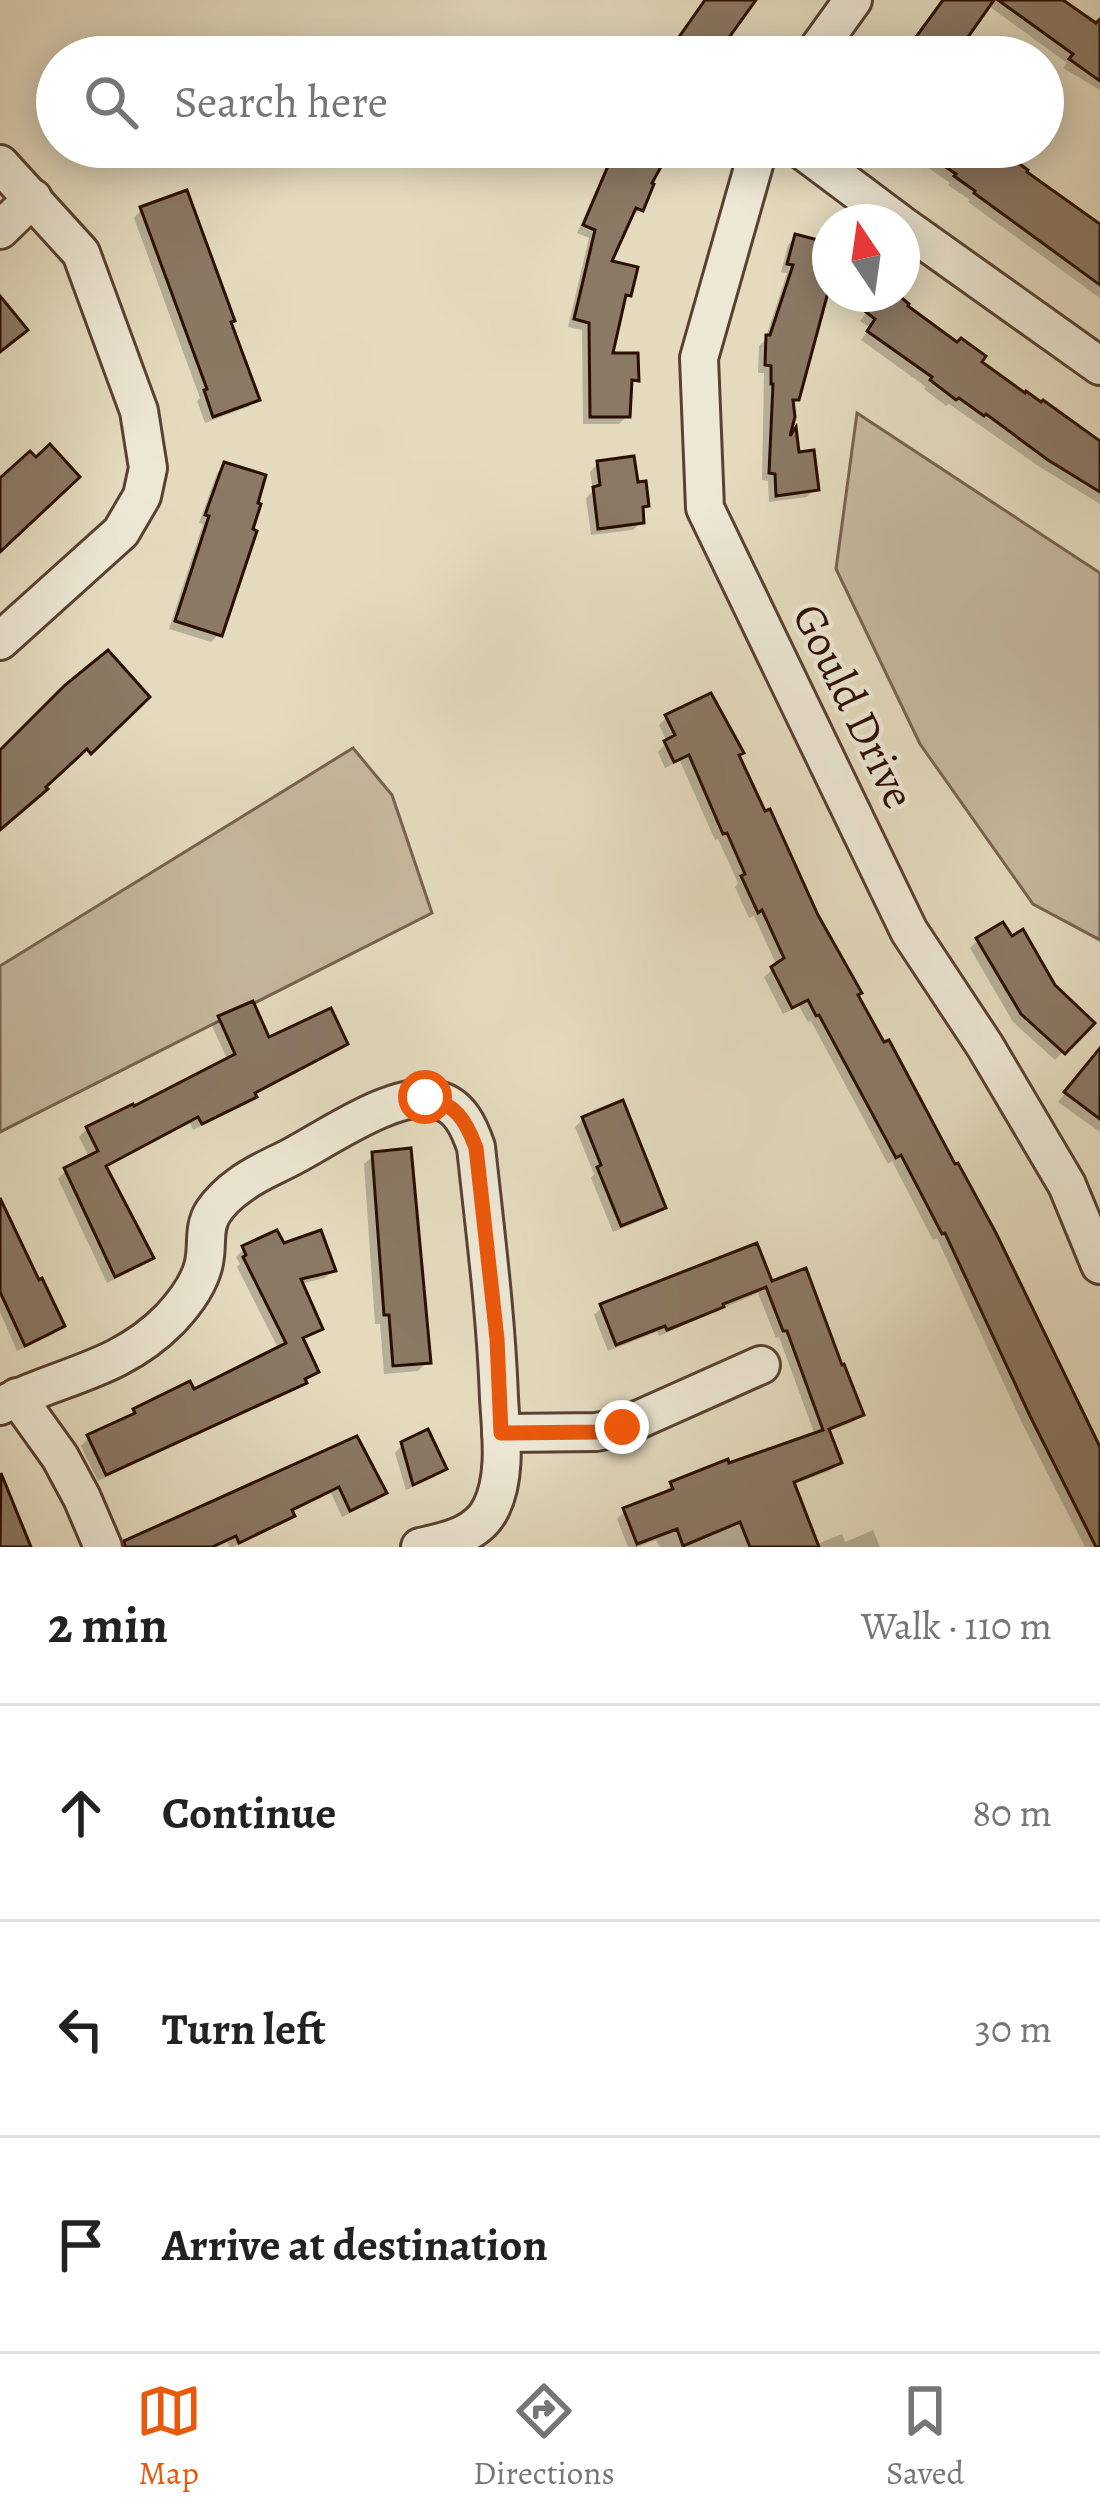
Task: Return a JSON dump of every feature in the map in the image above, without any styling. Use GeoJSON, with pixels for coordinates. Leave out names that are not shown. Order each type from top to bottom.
{"type":"FeatureCollection","features":[{"type":"Feature","properties":{"kind":"street"},"geometry":{"type":"LineString","coordinates":[[827,36],[853,0]]}},
{"type":"Feature","properties":{"kind":"street"},"geometry":{"type":"LineString","coordinates":[[0,164],[81,253],[139,410],[148,468],[142,496],[121,532],[0,641]]}},
{"type":"Feature","properties":{"kind":"street","name":"Gould Drive"},"geometry":{"type":"LineString","coordinates":[[753,168],[699,358],[705,508],[909,932],[985,1046],[1067,1185],[1097,1252]]}},
{"type":"Feature","properties":{"kind":"street"},"geometry":{"type":"LineString","coordinates":[[826,168],[874,204]]}},
{"type":"Feature","properties":{"kind":"street"},"geometry":{"type":"LineString","coordinates":[[0,230],[33,198]]}},
{"type":"Feature","properties":{"kind":"street"},"geometry":{"type":"LineString","coordinates":[[920,237],[1100,366]]}},
{"type":"Feature","properties":{"kind":"street"},"geometry":{"type":"LineString","coordinates":[[103,1547],[60,1457],[9,1401],[109,1364],[171,1318],[201,1276],[214,1209],[239,1185],[375,1112],[425,1097],[458,1111],[476,1148],[497,1339],[501,1467],[493,1505],[482,1522],[462,1536],[420,1547]]}},
{"type":"Feature","properties":{"kind":"street"},"geometry":{"type":"LineString","coordinates":[[501,1433],[596,1432],[622,1427],[761,1364]]}},
{"type":"Feature","properties":{"kind":"shaded area"},"geometry":{"type":"Polygon","coordinates":[[[857,413],[1100,573],[1100,940],[1033,904],[920,744],[836,569],[857,413]]]}},
{"type":"Feature","properties":{"kind":"shaded area"},"geometry":{"type":"Polygon","coordinates":[[[353,748],[392,795],[432,913],[0,1132],[0,966],[353,748]]]}},
{"type":"Feature","properties":{"kind":"building"},"geometry":{"type":"Polygon","coordinates":[[[705,0],[756,0],[730,36],[680,36],[705,0]]]}},
{"type":"Feature","properties":{"kind":"building"},"geometry":{"type":"Polygon","coordinates":[[[943,0],[994,0],[969,36],[917,36],[943,0]]]}},
{"type":"Feature","properties":{"kind":"building"},"geometry":{"type":"Polygon","coordinates":[[[998,0],[1063,0],[1096,23],[1100,19],[1100,81],[1069,59],[1073,54],[1064,48],[1064,36],[1048,36],[998,0]]]}},
{"type":"Feature","properties":{"kind":"building"},"geometry":{"type":"Polygon","coordinates":[[[607,168],[660,168],[643,211],[636,208],[612,261],[638,267],[631,296],[626,295],[613,353],[638,353],[639,381],[632,380],[630,417],[590,417],[589,323],[574,319],[595,230],[583,225],[607,168]]]}},
{"type":"Feature","properties":{"kind":"building"},"geometry":{"type":"Polygon","coordinates":[[[947,168],[1025,168],[1100,224],[1100,285],[974,193],[947,168]]]}},
{"type":"Feature","properties":{"kind":"building"},"geometry":{"type":"Polygon","coordinates":[[[187,190],[260,400],[213,417],[140,207],[187,190]]]}},
{"type":"Feature","properties":{"kind":"building"},"geometry":{"type":"Polygon","coordinates":[[[795,234],[812,238],[812,312],[823,312],[799,400],[793,400],[790,436],[796,427],[799,452],[814,450],[819,490],[776,496],[775,474],[769,473],[773,384],[771,366],[765,365],[766,335],[770,335],[793,265],[787,264],[795,234]]]}},
{"type":"Feature","properties":{"kind":"building"},"geometry":{"type":"Polygon","coordinates":[[[0,296],[28,330],[0,352],[0,296]]]}},
{"type":"Feature","properties":{"kind":"building"},"geometry":{"type":"Polygon","coordinates":[[[866,312],[916,312],[957,342],[961,338],[986,356],[982,362],[1100,441],[1100,492],[986,414],[956,400],[867,331],[875,319],[866,312]]]}},
{"type":"Feature","properties":{"kind":"building"},"geometry":{"type":"Polygon","coordinates":[[[50,444],[80,477],[0,552],[0,478],[30,451],[36,457],[50,444]]]}},
{"type":"Feature","properties":{"kind":"building"},"geometry":{"type":"Polygon","coordinates":[[[634,456],[638,482],[646,481],[649,506],[643,507],[644,523],[598,529],[593,487],[600,485],[597,461],[634,456]]]}},
{"type":"Feature","properties":{"kind":"building"},"geometry":{"type":"Polygon","coordinates":[[[224,462],[266,475],[253,529],[257,531],[222,636],[175,621],[224,462]]]}},
{"type":"Feature","properties":{"kind":"building"},"geometry":{"type":"Polygon","coordinates":[[[108,650],[150,697],[0,830],[0,750],[108,650]]]}},
{"type":"Feature","properties":{"kind":"building"},"geometry":{"type":"Polygon","coordinates":[[[711,693],[744,753],[739,755],[765,811],[770,809],[818,915],[862,993],[858,995],[884,1042],[889,1040],[996,1233],[1100,1447],[1100,1547],[1030,1416],[945,1233],[901,1155],[896,1158],[808,1000],[792,1008],[771,967],[784,958],[762,910],[758,913],[741,876],[745,874],[689,755],[674,762],[664,741],[675,735],[665,715],[711,693]]]}},
{"type":"Feature","properties":{"kind":"building"},"geometry":{"type":"Polygon","coordinates":[[[1003,922],[1012,936],[1023,929],[1055,985],[1095,1023],[1065,1054],[1021,1014],[976,938],[1003,922]]]}},
{"type":"Feature","properties":{"kind":"building"},"geometry":{"type":"Polygon","coordinates":[[[253,1001],[269,1037],[331,1008],[348,1044],[255,1093],[257,1097],[202,1124],[198,1117],[106,1166],[154,1258],[115,1277],[64,1168],[98,1151],[86,1127],[235,1054],[218,1016],[253,1001]]]}},
{"type":"Feature","properties":{"kind":"building"},"geometry":{"type":"Polygon","coordinates":[[[1100,1048],[1100,1119],[1064,1092],[1100,1048]]]}},
{"type":"Feature","properties":{"kind":"building"},"geometry":{"type":"Polygon","coordinates":[[[623,1100],[666,1208],[621,1226],[582,1117],[623,1100]]]}},
{"type":"Feature","properties":{"kind":"building"},"geometry":{"type":"Polygon","coordinates":[[[411,1148],[431,1363],[393,1366],[389,1315],[384,1315],[372,1152],[411,1148]]]}},
{"type":"Feature","properties":{"kind":"building"},"geometry":{"type":"Polygon","coordinates":[[[0,1198],[65,1326],[25,1346],[0,1292],[0,1198]]]}},
{"type":"Feature","properties":{"kind":"building"},"geometry":{"type":"Polygon","coordinates":[[[277,1230],[284,1243],[321,1230],[336,1271],[301,1279],[323,1329],[303,1338],[319,1372],[305,1379],[307,1383],[106,1475],[87,1435],[190,1381],[194,1389],[286,1343],[243,1257],[242,1246],[277,1230]]]}},
{"type":"Feature","properties":{"kind":"building"},"geometry":{"type":"Polygon","coordinates":[[[757,1243],[772,1281],[806,1268],[864,1415],[829,1429],[842,1463],[794,1482],[819,1547],[750,1547],[740,1522],[683,1546],[677,1529],[637,1544],[623,1508],[673,1489],[670,1482],[728,1459],[729,1463],[823,1430],[766,1287],[667,1330],[665,1326],[616,1345],[600,1304],[757,1243]]]}},
{"type":"Feature","properties":{"kind":"building"},"geometry":{"type":"Polygon","coordinates":[[[428,1429],[447,1469],[413,1485],[401,1442],[428,1429]]]}},
{"type":"Feature","properties":{"kind":"building"},"geometry":{"type":"Polygon","coordinates":[[[357,1436],[387,1493],[350,1511],[339,1487],[292,1510],[295,1516],[239,1543],[236,1536],[212,1547],[125,1547],[124,1541],[357,1436]]]}},
{"type":"Feature","properties":{"kind":"building"},"geometry":{"type":"Polygon","coordinates":[[[1,1473],[31,1547],[0,1547],[1,1473]]]}},
{"type":"Feature","properties":{"kind":"route"},"geometry":{"type":"LineString","coordinates":[[425,1097],[458,1111],[476,1148],[497,1339],[501,1433],[596,1432],[622,1427]]}}]}
